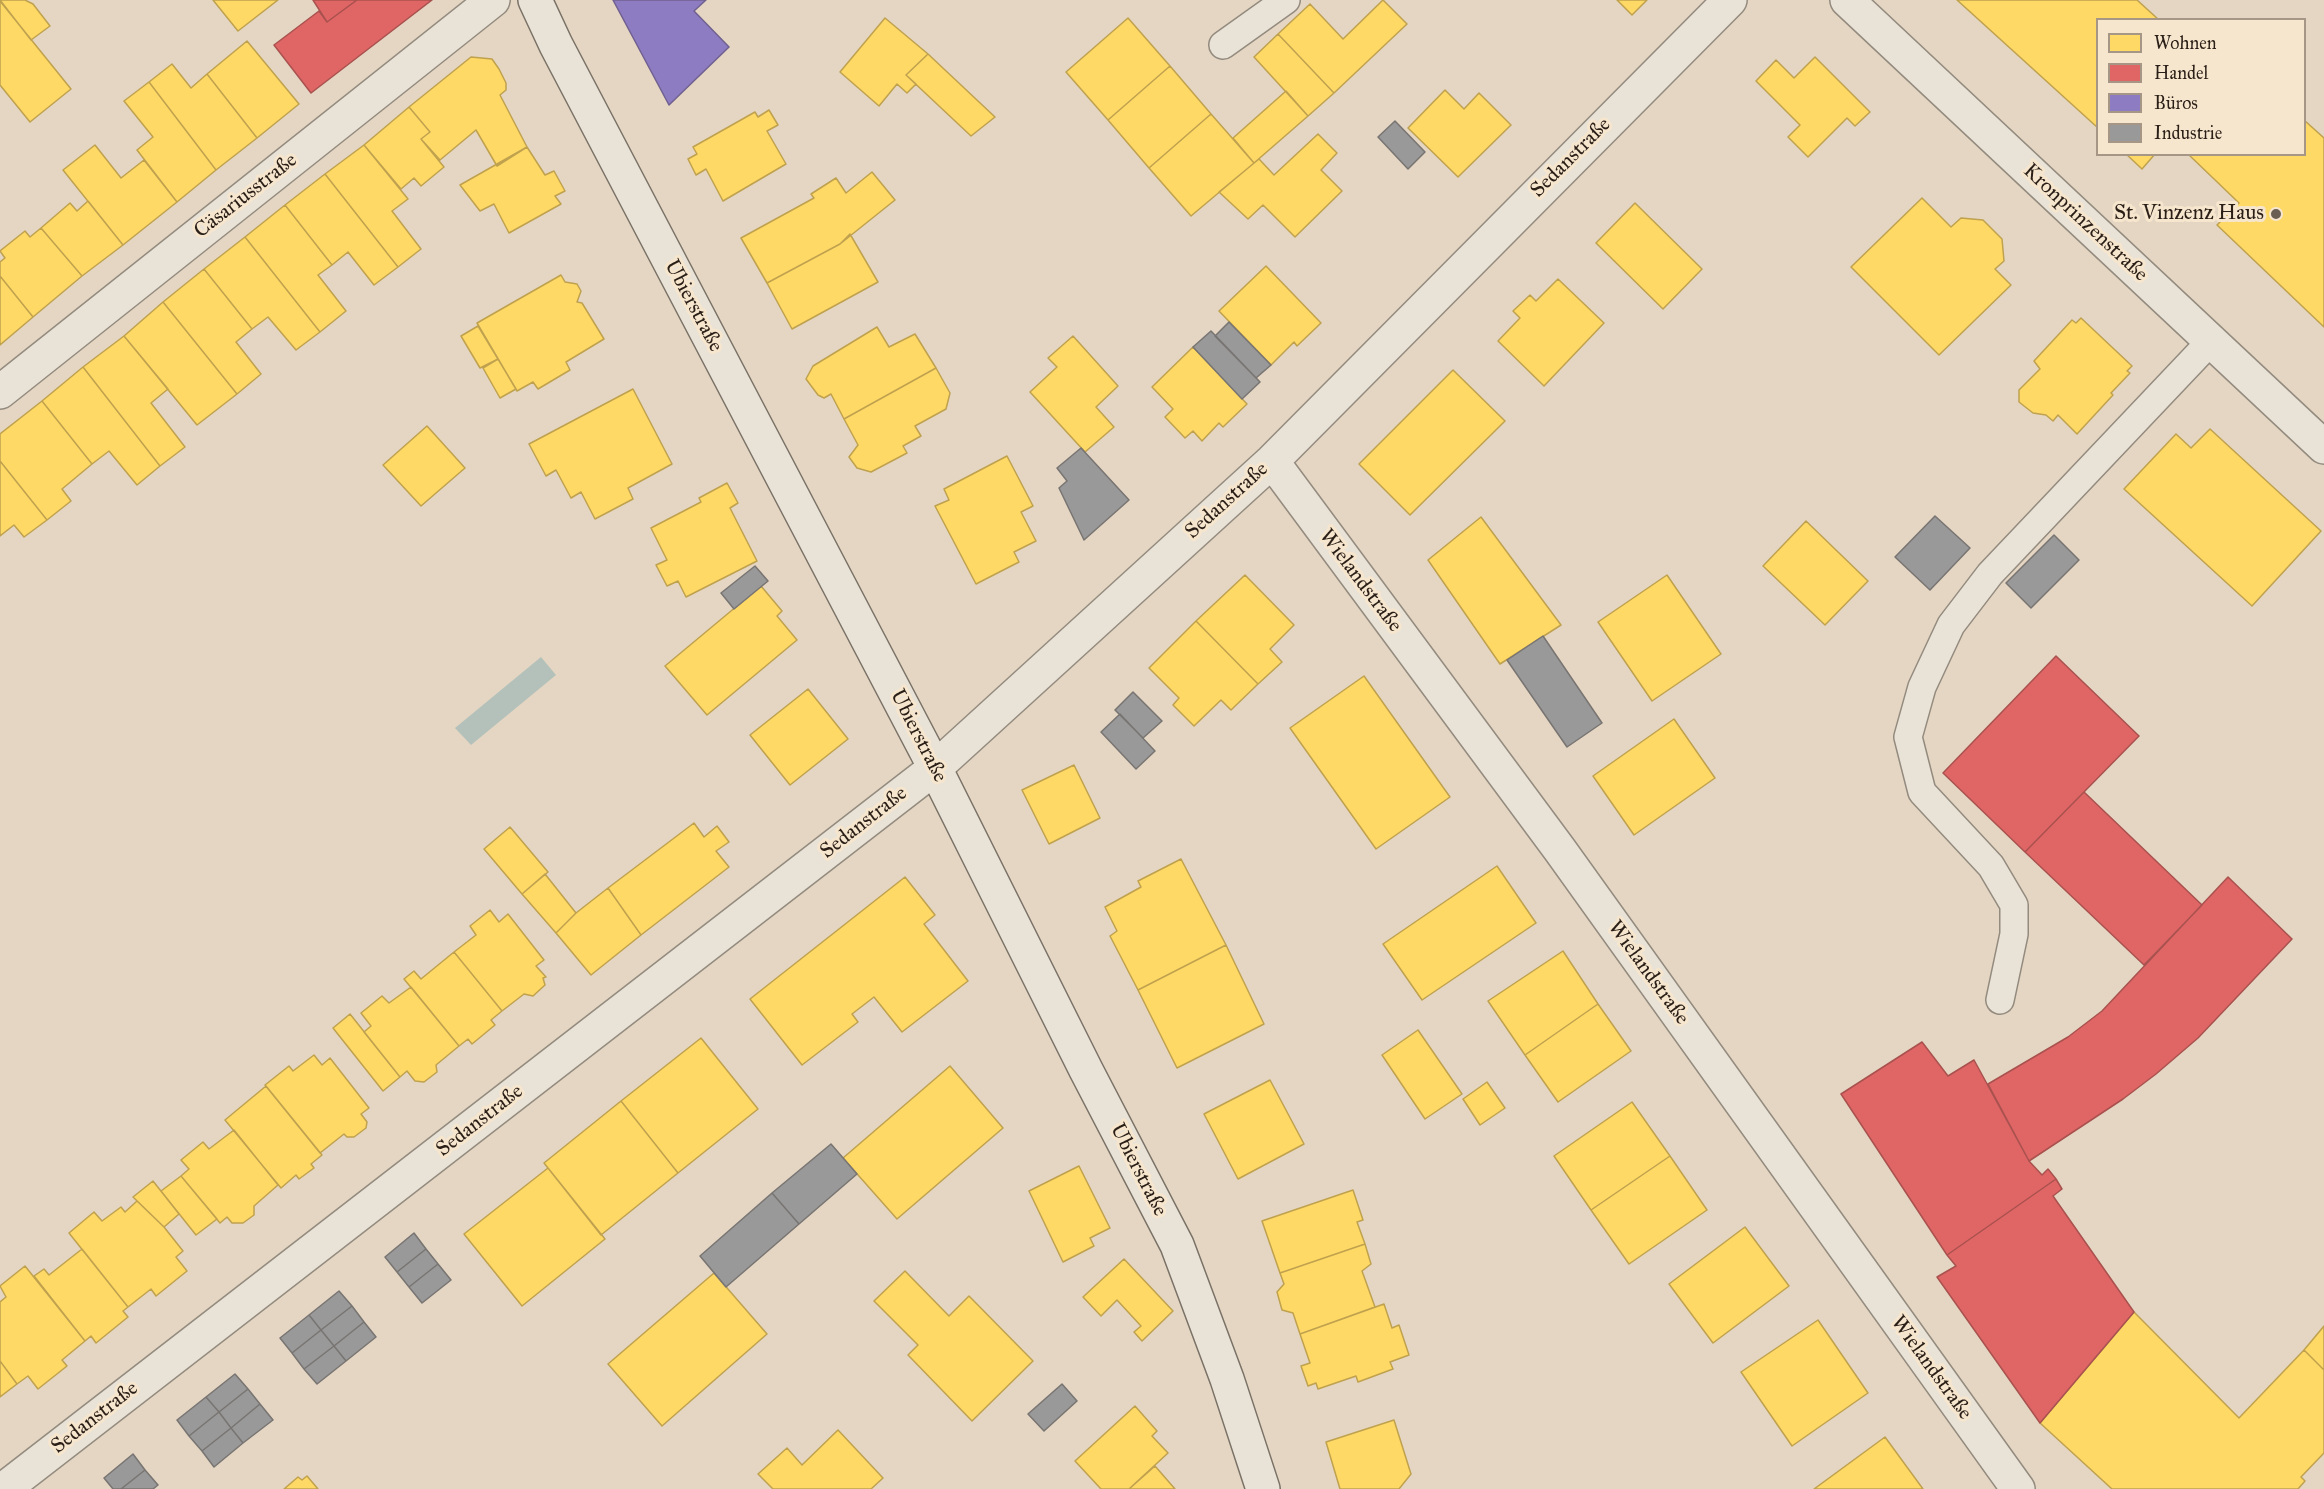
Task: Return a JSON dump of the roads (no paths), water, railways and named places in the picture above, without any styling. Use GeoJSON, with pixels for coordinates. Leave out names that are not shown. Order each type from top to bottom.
{"type":"FeatureCollection","features":[{"type":"Feature","properties":{"kind":"street","name":"Cäsariusstraße"},"geometry":{"type":"LineString","coordinates":[[0,392],[493,0]]}},
{"type":"Feature","properties":{"kind":"street","name":"Ubierstraße"},"geometry":{"type":"LineString","coordinates":[[535,0],[556,45],[935,768],[1086,1070],[1177,1245],[1227,1379],[1263,1489]]}},
{"type":"Feature","properties":{"kind":"street","name":"Sedanstraße"},"geometry":{"type":"LineString","coordinates":[[4,1489],[935,768],[1272,461],[1730,0]]}},
{"type":"Feature","properties":{"kind":"street","name":"Kronprinzenstraße"},"geometry":{"type":"LineString","coordinates":[[1847,0],[2324,447]]}},
{"type":"Feature","properties":{"kind":"street","name":"Wielandstraße"},"geometry":{"type":"LineString","coordinates":[[1272,461],[1560,850],[2018,1489]]}},
{"type":"Feature","properties":{"kind":"lane"},"geometry":{"type":"LineString","coordinates":[[1223,45],[1286,0]]}},
{"type":"Feature","properties":{"kind":"lane"},"geometry":{"type":"LineString","coordinates":[[2000,1000],[2014,934],[2014,905],[1991,866],[1922,792],[1908,737],[1922,687],[1951,625],[1990,574],[2211,341]]}},
{"type":"Feature","properties":{"kind":"place","name":"St. Vinzenz Haus"},"geometry":{"type":"Point","coordinates":[2276,214]}}]}
